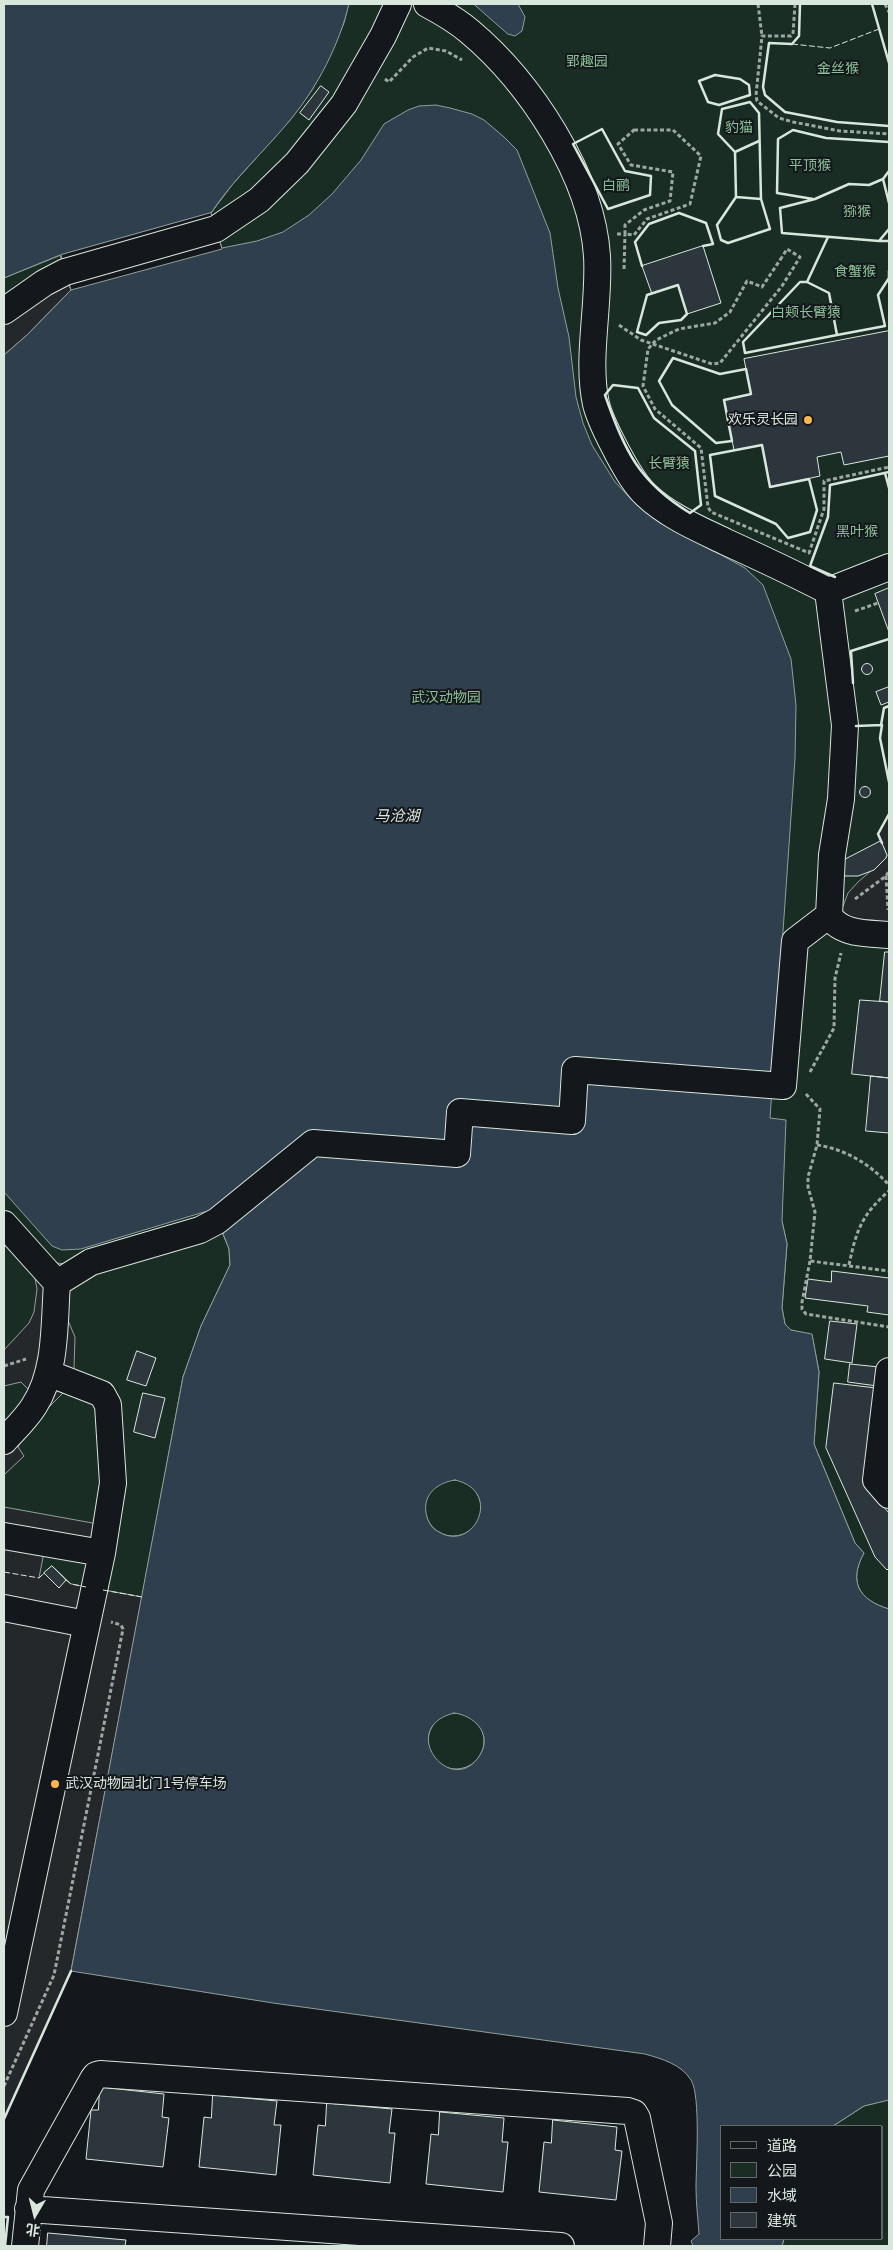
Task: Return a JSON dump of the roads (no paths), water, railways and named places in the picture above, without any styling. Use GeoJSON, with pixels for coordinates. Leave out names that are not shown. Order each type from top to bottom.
{"type":"FeatureCollection","features":[{"type":"Feature","properties":{"kind":"lane"},"geometry":{"type":"LineString","coordinates":[[4,311],[44,283],[65,272],[216,230],[259,200],[296,163],[339,110],[367,66],[398,4]]}},
{"type":"Feature","properties":{"kind":"lane"},"geometry":{"type":"LineString","coordinates":[[427,4],[469,31],[512,73],[536,105],[573,170],[594,236],[598,301],[593,363],[596,406],[609,437],[633,479],[646,495],[662,508],[694,527],[792,572],[828,592]]}},
{"type":"Feature","properties":{"kind":"lane"},"geometry":{"type":"LineString","coordinates":[[828,592],[889,567]]}},
{"type":"Feature","properties":{"kind":"lane"},"geometry":{"type":"LineString","coordinates":[[828,592],[845,725],[841,790],[832,855],[838,922]]}},
{"type":"Feature","properties":{"kind":"lane"},"geometry":{"type":"LineString","coordinates":[[57,1283],[91,1262],[200,1230],[217,1221],[313,1143],[457,1154],[460,1112],[572,1121],[576,1070],[785,1086],[795,941],[838,922],[889,935]]}},
{"type":"Feature","properties":{"kind":"lane"},"geometry":{"type":"LineString","coordinates":[[4,1224],[57,1283],[48,1373],[34,1406],[4,1441]]}},
{"type":"Feature","properties":{"kind":"lane"},"geometry":{"type":"LineString","coordinates":[[889,1371],[876,1480],[889,1495]]}},
{"type":"Feature","properties":{"kind":"lane"},"geometry":{"type":"LineString","coordinates":[[4,2013],[102,1553],[113,1483],[108,1405],[105,1398],[97,1392],[48,1373]]}},
{"type":"Feature","properties":{"kind":"lane"},"geometry":{"type":"LineString","coordinates":[[4,1536],[102,1553]]}},
{"type":"Feature","properties":{"kind":"lane"},"geometry":{"type":"LineString","coordinates":[[4,1608],[87,1620]]}},
{"type":"Feature","properties":{"kind":"lane"},"geometry":{"type":"LineString","coordinates":[[25,2246],[31,2190],[93,2079],[96,2075],[100,2074],[628,2111],[634,2113],[637,2118],[659,2223],[657,2246]]}},
{"type":"Feature","properties":{"kind":"lane"},"geometry":{"type":"LineString","coordinates":[[28,2209],[264,2236],[561,2246]]}},
{"type":"Feature","properties":{"kind":"water","name":"马沧湖"},"geometry":{"type":"Polygon","coordinates":[[[4,4],[349,4],[340,35],[319,79],[310,93],[291,119],[240,176],[211,213],[222,248],[257,241],[283,232],[309,215],[332,194],[361,160],[384,124],[408,110],[419,106],[436,105],[472,114],[484,120],[517,150],[550,233],[558,288],[569,337],[576,397],[583,423],[592,445],[615,482],[638,506],[659,521],[745,568],[763,585],[791,659],[796,705],[795,759],[770,1118],[786,1120],[782,1221],[787,1244],[782,1308],[785,1324],[791,1330],[812,1334],[819,1372],[814,1444],[855,1543],[864,1553],[857,1573],[859,1589],[870,1601],[889,1609],[889,2100],[864,2106],[835,2125],[720,2125],[720,2240],[784,2240],[782,2246],[693,2246],[691,2241],[699,2234],[696,2194],[697,2115],[694,2088],[687,2074],[677,2066],[664,2060],[645,2054],[273,2003],[71,1971],[183,1377],[201,1326],[230,1265],[229,1249],[222,1231],[208,1212],[81,1249],[62,1250],[52,1246],[4,1192],[4,355],[27,335],[71,290],[60,255],[4,278],[4,4]],[[455,1480],[441,1484],[431,1492],[426,1503],[427,1517],[432,1526],[439,1532],[452,1536],[463,1534],[472,1528],[478,1518],[481,1507],[478,1496],[470,1486],[455,1480]],[[454,1713],[437,1721],[429,1732],[429,1745],[434,1756],[444,1765],[456,1770],[468,1767],[480,1755],[484,1740],[483,1733],[479,1727],[468,1717],[454,1713]]]}},
{"type":"Feature","properties":{"kind":"water"},"geometry":{"type":"Polygon","coordinates":[[[474,4],[518,4],[525,17],[522,31],[515,36],[508,34],[474,4]]]}},
{"type":"Feature","properties":{"kind":"place","name":"欢乐灵长园"},"geometry":{"type":"Point","coordinates":[808,420]}},
{"type":"Feature","properties":{"kind":"place","name":"武汉动物园北门1号停车场"},"geometry":{"type":"Point","coordinates":[55,1784]}},
{"type":"Feature","properties":{"kind":"park label","name":"郢趣园"},"geometry":{"type":"Point","coordinates":[587,62]}},
{"type":"Feature","properties":{"kind":"park label","name":"金丝猴"},"geometry":{"type":"Point","coordinates":[838,69]}},
{"type":"Feature","properties":{"kind":"park label","name":"豹猫"},"geometry":{"type":"Point","coordinates":[739,128]}},
{"type":"Feature","properties":{"kind":"park label","name":"平顶猴"},"geometry":{"type":"Point","coordinates":[810,166]}},
{"type":"Feature","properties":{"kind":"park label","name":"白鹂"},"geometry":{"type":"Point","coordinates":[616,186]}},
{"type":"Feature","properties":{"kind":"park label","name":"猕猴"},"geometry":{"type":"Point","coordinates":[857,212]}},
{"type":"Feature","properties":{"kind":"park label","name":"食蟹猴"},"geometry":{"type":"Point","coordinates":[855,272]}},
{"type":"Feature","properties":{"kind":"park label","name":"白颊长臂猿"},"geometry":{"type":"Point","coordinates":[806,313]}},
{"type":"Feature","properties":{"kind":"park label","name":"长臂猿"},"geometry":{"type":"Point","coordinates":[669,464]}},
{"type":"Feature","properties":{"kind":"park label","name":"黑叶猴"},"geometry":{"type":"Point","coordinates":[857,532]}},
{"type":"Feature","properties":{"kind":"park label","name":"武汉动物园"},"geometry":{"type":"Point","coordinates":[446,698]}}]}
